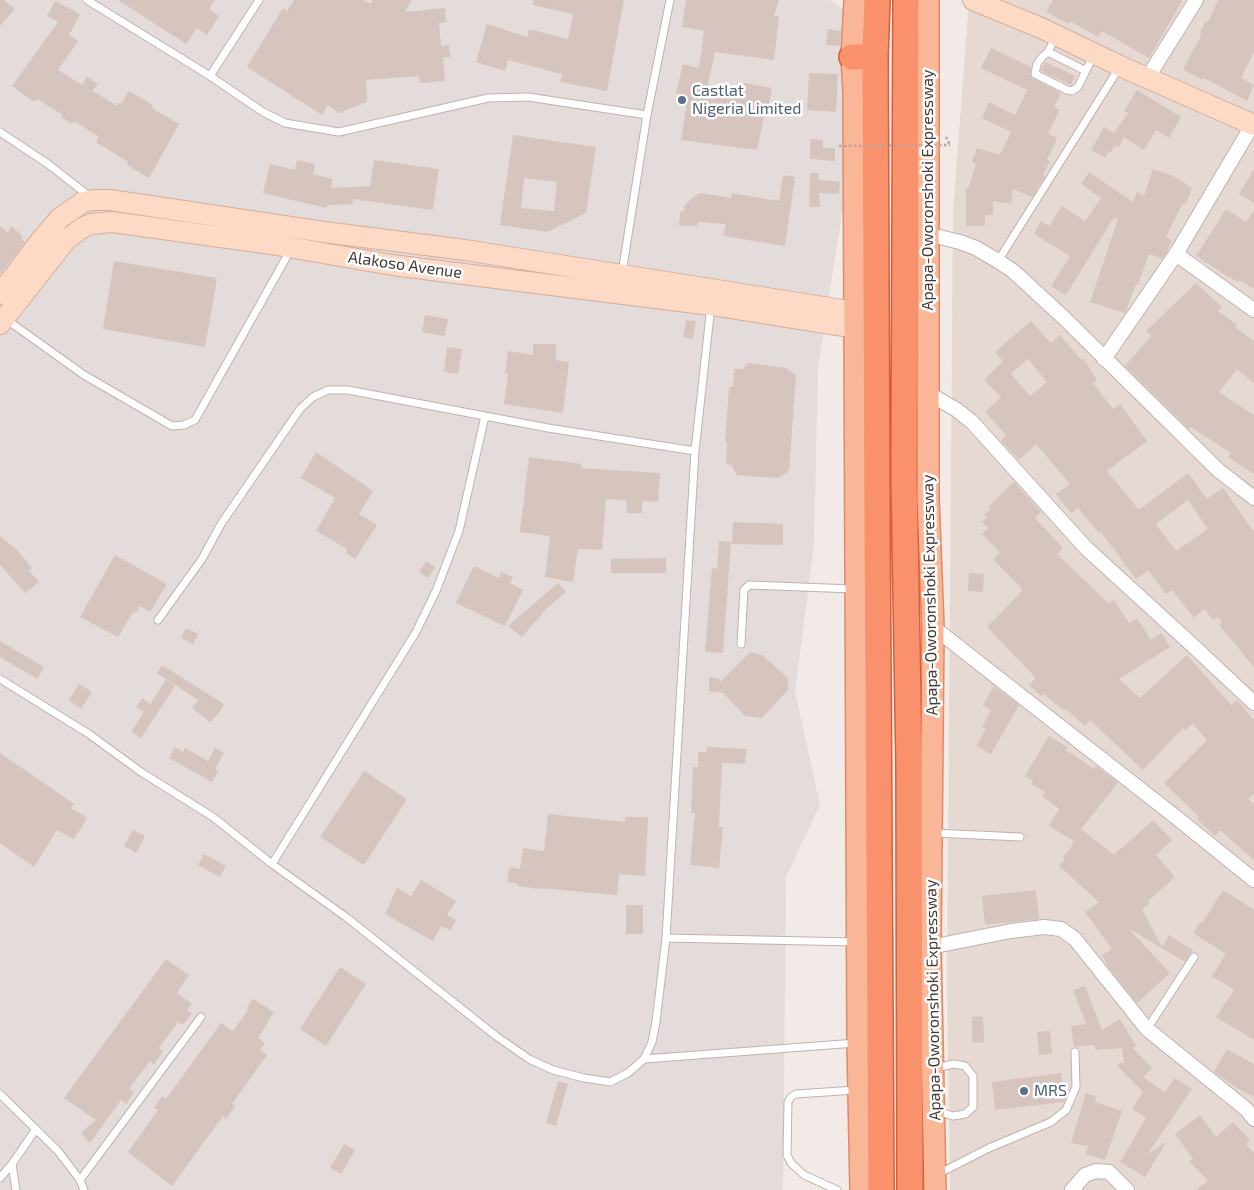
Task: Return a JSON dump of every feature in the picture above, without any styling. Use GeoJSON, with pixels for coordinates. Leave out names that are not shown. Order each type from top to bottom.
{"type":"FeatureCollection","features":[{"type":"Feature","properties":{"kind":"highway"},"geometry":{"type":"LineString","coordinates":[[877,0],[864,57],[882,1190]]}},
{"type":"Feature","properties":{"kind":"highway","name":"Apapa-Oworonshoki Expressway"},"geometry":{"type":"LineString","coordinates":[[906,0],[904,475],[909,765],[910,1190]]}},
{"type":"Feature","properties":{"kind":"main road"},"geometry":{"type":"LineString","coordinates":[[855,0],[864,57],[854,91],[858,1043],[861,1190]]}},
{"type":"Feature","properties":{"kind":"main road","name":"Apapa-Oworonshoki Expressway"},"geometry":{"type":"LineString","coordinates":[[928,0],[928,498],[933,627],[930,947],[935,1183]]}},
{"type":"Feature","properties":{"kind":"street"},"geometry":{"type":"LineString","coordinates":[[973,0],[1052,44],[1090,62],[1120,66],[1254,124],[1176,254],[1104,359]]}},
{"type":"Feature","properties":{"kind":"street"},"geometry":{"type":"LineString","coordinates":[[1148,77],[1196,0]]}},
{"type":"Feature","properties":{"kind":"street","name":"Alakoso Avenue"},"geometry":{"type":"LineString","coordinates":[[2,321],[45,265],[72,235],[91,224],[110,200],[622,274],[764,298],[855,320]]}},
{"type":"Feature","properties":{"kind":"street","name":"Alakoso Avenue"},"geometry":{"type":"LineString","coordinates":[[0,294],[60,218],[84,202],[102,211],[392,265],[711,305],[855,320]]}},
{"type":"Feature","properties":{"kind":"street"},"geometry":{"type":"LineString","coordinates":[[927,234],[976,248],[1013,272],[1062,316],[1218,470],[1254,498]]}},
{"type":"Feature","properties":{"kind":"street"},"geometry":{"type":"LineString","coordinates":[[1176,254],[1254,310]]}},
{"type":"Feature","properties":{"kind":"street"},"geometry":{"type":"LineString","coordinates":[[928,393],[957,410],[972,422],[1086,548],[1254,703]]}},
{"type":"Feature","properties":{"kind":"street"},"geometry":{"type":"LineString","coordinates":[[933,627],[1178,818],[1254,880]]}},
{"type":"Feature","properties":{"kind":"street"},"geometry":{"type":"LineString","coordinates":[[930,947],[1028,929],[1044,927],[1061,929],[1075,939],[1147,1029],[1251,1110]]}},
{"type":"Feature","properties":{"kind":"street"},"geometry":{"type":"LineString","coordinates":[[1072,1190],[1085,1176],[1096,1171],[1109,1172],[1127,1190]]}},
{"type":"Feature","properties":{"kind":"lane"},"geometry":{"type":"LineString","coordinates":[[87,0],[210,76],[263,112],[285,123],[339,132],[488,98],[528,97],[647,115]]}},
{"type":"Feature","properties":{"kind":"lane"},"geometry":{"type":"LineString","coordinates":[[210,76],[259,0]]}},
{"type":"Feature","properties":{"kind":"lane"},"geometry":{"type":"LineString","coordinates":[[622,274],[647,115],[670,0]]}},
{"type":"Feature","properties":{"kind":"lane"},"geometry":{"type":"LineString","coordinates":[[1052,44],[1035,69],[1035,74],[1039,76],[1072,91],[1078,87],[1090,62]]}},
{"type":"Feature","properties":{"kind":"lane"},"geometry":{"type":"LineString","coordinates":[[998,261],[1120,66]]}},
{"type":"Feature","properties":{"kind":"lane"},"geometry":{"type":"LineString","coordinates":[[0,132],[48,164],[102,211]]}},
{"type":"Feature","properties":{"kind":"lane"},"geometry":{"type":"LineString","coordinates":[[2,321],[84,375],[172,426],[184,426],[196,420],[293,247]]}},
{"type":"Feature","properties":{"kind":"lane"},"geometry":{"type":"LineString","coordinates":[[0,679],[89,734],[141,772],[213,818],[272,864],[346,917],[529,1059],[553,1070],[610,1082],[628,1073],[644,1060],[652,1042],[666,938],[695,451],[711,305]]}},
{"type":"Feature","properties":{"kind":"lane"},"geometry":{"type":"LineString","coordinates":[[158,620],[202,559],[221,524],[300,409],[312,397],[328,390],[348,390],[485,416],[695,451]]}},
{"type":"Feature","properties":{"kind":"lane"},"geometry":{"type":"LineString","coordinates":[[272,864],[416,632],[436,591],[459,531],[485,416]]}},
{"type":"Feature","properties":{"kind":"lane"},"geometry":{"type":"LineString","coordinates":[[741,644],[744,590],[748,585],[856,589]]}},
{"type":"Feature","properties":{"kind":"lane"},"geometry":{"type":"LineString","coordinates":[[931,832],[1020,837]]}},
{"type":"Feature","properties":{"kind":"lane"},"geometry":{"type":"LineString","coordinates":[[666,938],[858,942]]}},
{"type":"Feature","properties":{"kind":"lane"},"geometry":{"type":"LineString","coordinates":[[1147,1029],[1194,957]]}},
{"type":"Feature","properties":{"kind":"lane"},"geometry":{"type":"LineString","coordinates":[[80,1180],[201,1017]]}},
{"type":"Feature","properties":{"kind":"lane"},"geometry":{"type":"LineString","coordinates":[[644,1060],[858,1043]]}},
{"type":"Feature","properties":{"kind":"lane"},"geometry":{"type":"LineString","coordinates":[[935,1183],[989,1148],[1051,1122],[1066,1110],[1076,1087],[1075,1052]]}},
{"type":"Feature","properties":{"kind":"lane"},"geometry":{"type":"LineString","coordinates":[[932,1068],[954,1064],[960,1065],[964,1066],[974,1076],[973,1107],[966,1114],[953,1116],[934,1111]]}},
{"type":"Feature","properties":{"kind":"lane"},"geometry":{"type":"LineString","coordinates":[[837,1190],[804,1175],[791,1163],[787,1155],[788,1102],[790,1097],[796,1094],[859,1090]]}},
{"type":"Feature","properties":{"kind":"lane"},"geometry":{"type":"LineString","coordinates":[[0,1094],[58,1151],[80,1180],[84,1190]]}},
{"type":"Feature","properties":{"kind":"lane"},"geometry":{"type":"LineString","coordinates":[[0,1178],[36,1129]]}},
{"type":"Feature","properties":{"kind":"lane"},"geometry":{"type":"LineString","coordinates":[[12,1164],[16,1190]]}},
{"type":"Feature","properties":{"kind":"path"},"geometry":{"type":"LineString","coordinates":[[839,146],[950,145]]}},
{"type":"Feature","properties":{"kind":"shaded area"},"geometry":{"type":"Polygon","coordinates":[[[0,0],[829,0],[855,18],[845,194],[818,367],[814,544],[795,692],[820,805],[786,877],[783,1190],[0,1190],[0,0]]]}},
{"type":"Feature","properties":{"kind":"shaded area"},"geometry":{"type":"Polygon","coordinates":[[[969,0],[1254,0],[1254,1190],[950,1190],[947,981],[953,212],[969,0]]]}},
{"type":"Feature","properties":{"kind":"building"},"geometry":{"type":"Polygon","coordinates":[[[0,0],[4,0],[15,9],[0,26],[0,0]]]}},
{"type":"Feature","properties":{"kind":"building"},"geometry":{"type":"Polygon","coordinates":[[[118,0],[215,0],[209,9],[219,16],[207,35],[197,28],[186,44],[118,0]]]}},
{"type":"Feature","properties":{"kind":"building"},"geometry":{"type":"Polygon","coordinates":[[[294,0],[364,0],[371,4],[373,0],[412,0],[405,12],[445,8],[446,22],[439,23],[441,46],[449,45],[450,57],[443,58],[445,81],[420,83],[419,76],[366,80],[367,102],[339,113],[328,105],[322,115],[247,67],[283,8],[287,11],[294,0]]]}},
{"type":"Feature","properties":{"kind":"building"},"geometry":{"type":"Polygon","coordinates":[[[533,0],[624,0],[607,91],[560,82],[562,74],[508,60],[505,71],[476,62],[487,24],[527,37],[529,29],[568,39],[573,14],[533,5],[533,0]]]}},
{"type":"Feature","properties":{"kind":"building"},"geometry":{"type":"Polygon","coordinates":[[[686,0],[779,0],[774,16],[779,16],[774,60],[715,52],[706,93],[742,97],[744,83],[772,88],[768,111],[765,111],[757,150],[681,140],[688,96],[676,93],[683,64],[699,68],[704,31],[682,27],[686,0]]]}},
{"type":"Feature","properties":{"kind":"building"},"geometry":{"type":"Polygon","coordinates":[[[1053,0],[1183,0],[1149,58],[1102,31],[1098,37],[1070,21],[1069,24],[1046,12],[1053,0]]]}},
{"type":"Feature","properties":{"kind":"building"},"geometry":{"type":"Polygon","coordinates":[[[1218,0],[1254,0],[1254,52],[1241,78],[1254,85],[1247,101],[1183,69],[1218,0]]]}},
{"type":"Feature","properties":{"kind":"building"},"geometry":{"type":"Polygon","coordinates":[[[55,1],[80,14],[69,35],[78,41],[58,70],[82,85],[87,77],[98,84],[93,91],[117,106],[119,103],[121,104],[129,91],[153,105],[152,108],[179,124],[149,178],[127,165],[128,162],[96,142],[99,137],[74,121],[72,124],[61,117],[63,115],[37,99],[34,102],[12,86],[58,22],[47,16],[55,1]]]}},
{"type":"Feature","properties":{"kind":"building"},"geometry":{"type":"Polygon","coordinates":[[[828,29],[841,31],[840,46],[826,45],[828,29]]]}},
{"type":"Feature","properties":{"kind":"building"},"geometry":{"type":"Polygon","coordinates":[[[991,48],[1031,67],[1030,74],[1032,78],[1061,93],[1054,107],[1060,110],[1048,133],[1057,138],[1047,160],[1050,161],[1043,175],[1045,176],[1032,197],[1013,189],[1011,204],[993,201],[993,215],[985,215],[985,226],[966,226],[966,189],[968,189],[976,164],[972,162],[977,148],[1000,155],[1011,132],[982,118],[989,102],[1015,115],[1027,90],[981,68],[991,48]]]}},
{"type":"Feature","properties":{"kind":"building"},"geometry":{"type":"Polygon","coordinates":[[[1045,62],[1075,76],[1071,85],[1041,71],[1045,62]]]}},
{"type":"Feature","properties":{"kind":"building"},"geometry":{"type":"Polygon","coordinates":[[[809,73],[838,74],[836,112],[807,110],[809,73]]]}},
{"type":"Feature","properties":{"kind":"building"},"geometry":{"type":"Polygon","coordinates":[[[1137,90],[1181,117],[1169,138],[1156,130],[1144,150],[1124,137],[1119,147],[1115,145],[1105,158],[1091,150],[1104,127],[1114,133],[1128,113],[1124,111],[1137,90]]]}},
{"type":"Feature","properties":{"kind":"building"},"geometry":{"type":"Polygon","coordinates":[[[513,135],[596,147],[586,213],[547,232],[500,225],[513,135]],[[524,178],[521,208],[554,211],[557,182],[524,178]]]}},
{"type":"Feature","properties":{"kind":"building"},"geometry":{"type":"Polygon","coordinates":[[[810,139],[823,140],[823,148],[835,148],[835,161],[810,159],[810,139]]]}},
{"type":"Feature","properties":{"kind":"building"},"geometry":{"type":"Polygon","coordinates":[[[297,160],[315,164],[313,174],[333,179],[331,188],[370,186],[374,160],[439,169],[433,210],[352,199],[353,204],[327,205],[326,208],[263,193],[270,164],[295,170],[297,160]]]}},
{"type":"Feature","properties":{"kind":"building"},"geometry":{"type":"Polygon","coordinates":[[[1153,169],[1171,175],[1192,188],[1186,204],[1183,203],[1166,237],[1172,240],[1167,252],[1162,259],[1149,254],[1125,313],[1090,302],[1118,219],[1114,217],[1066,295],[1051,286],[1070,256],[1034,234],[1041,221],[1049,226],[1062,206],[1085,221],[1101,198],[1081,184],[1089,172],[1133,202],[1137,192],[1144,196],[1153,169]]]}},
{"type":"Feature","properties":{"kind":"building"},"geometry":{"type":"Polygon","coordinates":[[[1254,169],[1254,203],[1239,194],[1254,169]]]}},
{"type":"Feature","properties":{"kind":"building"},"geometry":{"type":"Polygon","coordinates":[[[810,173],[818,173],[819,180],[840,182],[839,194],[819,193],[820,207],[809,207],[810,173]]]}},
{"type":"Feature","properties":{"kind":"building"},"geometry":{"type":"Polygon","coordinates":[[[783,175],[795,177],[785,246],[723,236],[726,224],[698,222],[697,226],[679,226],[680,212],[684,211],[684,206],[700,193],[731,198],[732,193],[779,201],[783,175]]]}},
{"type":"Feature","properties":{"kind":"building"},"geometry":{"type":"Polygon","coordinates":[[[1226,209],[1246,222],[1254,210],[1254,289],[1239,280],[1238,282],[1227,276],[1196,256],[1226,209]]]}},
{"type":"Feature","properties":{"kind":"building"},"geometry":{"type":"Polygon","coordinates":[[[0,226],[8,233],[11,226],[23,236],[21,239],[25,242],[0,274],[0,226]]]}},
{"type":"Feature","properties":{"kind":"building"},"geometry":{"type":"Polygon","coordinates":[[[114,261],[217,278],[205,347],[103,329],[114,261]]]}},
{"type":"Feature","properties":{"kind":"building"},"geometry":{"type":"Polygon","coordinates":[[[1196,283],[1222,307],[1218,311],[1254,341],[1254,383],[1237,369],[1219,392],[1254,415],[1254,474],[1228,457],[1231,453],[1191,427],[1189,429],[1125,366],[1151,336],[1146,331],[1196,283]]]}},
{"type":"Feature","properties":{"kind":"building"},"geometry":{"type":"Polygon","coordinates":[[[425,315],[448,319],[445,336],[422,332],[425,315]]]}},
{"type":"Feature","properties":{"kind":"building"},"geometry":{"type":"Polygon","coordinates":[[[686,320],[696,321],[693,339],[683,337],[686,320]]]}},
{"type":"Feature","properties":{"kind":"building"},"geometry":{"type":"Polygon","coordinates":[[[1031,321],[1051,343],[1060,335],[1081,360],[1083,358],[1097,380],[1093,383],[1113,409],[1120,404],[1147,441],[1107,471],[1138,509],[1188,473],[1207,499],[1223,488],[1254,532],[1254,667],[1219,625],[1222,622],[1218,617],[1213,620],[1204,609],[1194,618],[1172,590],[1166,594],[1148,570],[1136,579],[1101,532],[1099,533],[1078,508],[1071,513],[1056,494],[1070,484],[1036,444],[1019,460],[1001,441],[1006,435],[985,412],[1001,397],[984,380],[1003,361],[995,352],[1031,321]],[[1028,359],[1011,374],[1030,396],[1047,382],[1028,359]],[[1188,500],[1156,524],[1176,551],[1208,529],[1188,500]]]}},
{"type":"Feature","properties":{"kind":"building"},"geometry":{"type":"Polygon","coordinates":[[[533,344],[556,344],[556,360],[569,362],[563,413],[504,404],[508,374],[505,374],[508,351],[533,355],[533,344]]]}},
{"type":"Feature","properties":{"kind":"building"},"geometry":{"type":"Polygon","coordinates":[[[447,347],[462,349],[458,374],[444,372],[447,347]]]}},
{"type":"Feature","properties":{"kind":"building"},"geometry":{"type":"Polygon","coordinates":[[[748,363],[786,368],[796,375],[789,471],[778,478],[737,475],[732,466],[726,463],[727,442],[725,442],[729,388],[733,386],[734,369],[743,369],[748,363]]]}},
{"type":"Feature","properties":{"kind":"building"},"geometry":{"type":"Polygon","coordinates":[[[316,452],[373,491],[359,514],[377,525],[355,559],[345,552],[347,549],[316,531],[335,498],[301,478],[316,452]]]}},
{"type":"Feature","properties":{"kind":"building"},"geometry":{"type":"Polygon","coordinates":[[[529,457],[581,464],[581,468],[660,473],[658,502],[642,501],[642,513],[627,513],[626,500],[606,499],[602,550],[578,549],[573,582],[545,577],[550,536],[520,532],[529,457]]]}},
{"type":"Feature","properties":{"kind":"building"},"geometry":{"type":"Polygon","coordinates":[[[1014,482],[1041,512],[1035,518],[1063,548],[1057,554],[1108,603],[1114,600],[1129,623],[1137,618],[1151,640],[1161,633],[1170,647],[1119,679],[1140,698],[1187,655],[1231,705],[1237,700],[1254,720],[1254,794],[1248,799],[1254,804],[1254,860],[1220,830],[1215,836],[1197,819],[1199,817],[1164,783],[1207,740],[1193,724],[1185,730],[1183,728],[1143,770],[1090,720],[1085,726],[1066,709],[1065,711],[1043,694],[1041,696],[1029,685],[1036,678],[987,627],[1023,590],[993,559],[1000,552],[982,534],[988,528],[982,522],[987,517],[984,515],[991,508],[989,506],[1014,482]]]}},
{"type":"Feature","properties":{"kind":"building"},"geometry":{"type":"Polygon","coordinates":[[[733,522],[783,524],[783,545],[732,544],[733,522]]]}},
{"type":"Feature","properties":{"kind":"building"},"geometry":{"type":"Polygon","coordinates":[[[0,536],[17,550],[32,568],[29,571],[39,582],[25,593],[0,565],[0,536]]]}},
{"type":"Feature","properties":{"kind":"building"},"geometry":{"type":"Polygon","coordinates":[[[719,541],[731,542],[723,653],[705,652],[712,568],[717,569],[719,541]]]}},
{"type":"Feature","properties":{"kind":"building"},"geometry":{"type":"Polygon","coordinates":[[[115,555],[167,584],[150,612],[140,606],[136,613],[133,612],[118,637],[80,617],[115,555]]]}},
{"type":"Feature","properties":{"kind":"building"},"geometry":{"type":"Polygon","coordinates":[[[666,558],[666,573],[611,573],[611,559],[666,558]]]}},
{"type":"Feature","properties":{"kind":"building"},"geometry":{"type":"Polygon","coordinates":[[[426,561],[435,567],[428,578],[419,572],[426,561]]]}},
{"type":"Feature","properties":{"kind":"building"},"geometry":{"type":"Polygon","coordinates":[[[474,566],[499,578],[501,572],[513,577],[510,583],[523,590],[505,626],[456,603],[474,566]]]}},
{"type":"Feature","properties":{"kind":"building"},"geometry":{"type":"Polygon","coordinates":[[[969,573],[984,574],[983,592],[968,591],[969,573]]]}},
{"type":"Feature","properties":{"kind":"building"},"geometry":{"type":"Polygon","coordinates":[[[558,583],[566,592],[547,608],[522,637],[508,626],[558,583]]]}},
{"type":"Feature","properties":{"kind":"building"},"geometry":{"type":"Polygon","coordinates":[[[186,628],[198,634],[193,644],[181,638],[186,628]]]}},
{"type":"Feature","properties":{"kind":"building"},"geometry":{"type":"Polygon","coordinates":[[[0,641],[44,667],[37,679],[0,657],[0,641]]]}},
{"type":"Feature","properties":{"kind":"building"},"geometry":{"type":"Polygon","coordinates":[[[750,652],[762,655],[788,678],[788,690],[762,718],[745,716],[723,693],[709,691],[709,677],[720,679],[720,682],[750,652]]]}},
{"type":"Feature","properties":{"kind":"building"},"geometry":{"type":"Polygon","coordinates":[[[162,665],[224,704],[210,722],[192,708],[198,700],[157,673],[162,665]]]}},
{"type":"Feature","properties":{"kind":"building"},"geometry":{"type":"Polygon","coordinates":[[[166,680],[175,686],[141,738],[131,732],[144,712],[136,707],[142,698],[150,704],[166,680]]]}},
{"type":"Feature","properties":{"kind":"building"},"geometry":{"type":"Polygon","coordinates":[[[79,684],[92,692],[81,709],[69,700],[79,684]]]}},
{"type":"Feature","properties":{"kind":"building"},"geometry":{"type":"Polygon","coordinates":[[[994,686],[1019,705],[991,754],[976,746],[986,729],[982,727],[991,710],[983,705],[994,686]]]}},
{"type":"Feature","properties":{"kind":"building"},"geometry":{"type":"Polygon","coordinates":[[[1049,736],[1067,747],[1066,750],[1094,769],[1096,766],[1118,783],[1081,829],[1114,855],[1153,820],[1172,840],[1156,855],[1175,877],[1148,901],[1150,903],[1142,909],[1162,947],[1169,935],[1193,950],[1185,962],[1128,928],[1170,973],[1137,1003],[1109,968],[1102,955],[1112,949],[1085,912],[1099,902],[1059,866],[1065,859],[1063,857],[1074,841],[1049,826],[1059,809],[1042,796],[1045,792],[1031,784],[1033,781],[1025,776],[1049,736]]]}},
{"type":"Feature","properties":{"kind":"building"},"geometry":{"type":"Polygon","coordinates":[[[175,747],[183,752],[185,748],[208,761],[215,748],[224,753],[215,769],[218,771],[212,782],[169,758],[175,747]]]}},
{"type":"Feature","properties":{"kind":"building"},"geometry":{"type":"Polygon","coordinates":[[[707,747],[746,749],[745,764],[722,763],[719,827],[723,827],[719,868],[690,865],[695,813],[691,813],[693,767],[698,767],[698,752],[707,752],[707,747]]]}},
{"type":"Feature","properties":{"kind":"building"},"geometry":{"type":"Polygon","coordinates":[[[0,753],[74,804],[71,808],[87,818],[74,839],[57,830],[34,867],[0,843],[0,753]]]}},
{"type":"Feature","properties":{"kind":"building"},"geometry":{"type":"Polygon","coordinates":[[[364,771],[407,799],[364,865],[320,837],[364,771]]]}},
{"type":"Feature","properties":{"kind":"building"},"geometry":{"type":"Polygon","coordinates":[[[548,814],[625,822],[625,817],[648,817],[645,876],[619,874],[617,895],[539,889],[518,886],[518,884],[507,882],[509,867],[520,869],[523,848],[544,851],[548,814]]]}},
{"type":"Feature","properties":{"kind":"building"},"geometry":{"type":"Polygon","coordinates":[[[133,830],[145,836],[136,853],[124,846],[133,830]]]}},
{"type":"Feature","properties":{"kind":"building"},"geometry":{"type":"Polygon","coordinates":[[[204,854],[226,866],[220,877],[198,865],[204,854]]]}},
{"type":"Feature","properties":{"kind":"building"},"geometry":{"type":"Polygon","coordinates":[[[421,880],[456,901],[447,915],[456,920],[450,930],[441,926],[433,941],[385,914],[397,888],[411,896],[421,880]]]}},
{"type":"Feature","properties":{"kind":"building"},"geometry":{"type":"Polygon","coordinates":[[[1036,890],[1039,919],[985,925],[982,896],[1036,890]]]}},
{"type":"Feature","properties":{"kind":"building"},"geometry":{"type":"Polygon","coordinates":[[[1223,890],[1254,910],[1254,1040],[1216,1017],[1234,990],[1212,976],[1226,954],[1193,933],[1200,922],[1202,923],[1223,890]]]}},
{"type":"Feature","properties":{"kind":"building"},"geometry":{"type":"Polygon","coordinates":[[[626,905],[643,905],[643,934],[626,934],[626,905]]]}},
{"type":"Feature","properties":{"kind":"building"},"geometry":{"type":"Polygon","coordinates":[[[166,959],[189,975],[177,993],[192,1004],[187,1010],[192,1013],[183,1025],[178,1022],[159,1048],[163,1051],[154,1065],[150,1061],[129,1089],[134,1092],[126,1104],[121,1100],[90,1143],[81,1133],[96,1120],[64,1098],[166,959]]]}},
{"type":"Feature","properties":{"kind":"building"},"geometry":{"type":"Polygon","coordinates":[[[340,967],[366,984],[326,1046],[300,1029],[340,967]]]}},
{"type":"Feature","properties":{"kind":"building"},"geometry":{"type":"Polygon","coordinates":[[[1085,986],[1102,1030],[1120,1019],[1136,1046],[1133,1048],[1152,1068],[1143,1077],[1165,1092],[1175,1078],[1192,1089],[1147,1155],[1167,1141],[1145,1177],[1120,1162],[1146,1118],[1132,1109],[1143,1092],[1117,1066],[1121,1062],[1124,1064],[1122,1048],[1096,1050],[1094,1045],[1074,1047],[1071,1026],[1086,1024],[1073,990],[1085,986]]]}},
{"type":"Feature","properties":{"kind":"building"},"geometry":{"type":"Polygon","coordinates":[[[253,999],[274,1012],[258,1038],[265,1043],[260,1050],[267,1055],[232,1104],[235,1106],[226,1119],[223,1116],[172,1186],[128,1152],[158,1110],[154,1108],[162,1096],[166,1099],[221,1023],[233,1031],[248,1010],[246,1009],[253,999]]]}},
{"type":"Feature","properties":{"kind":"building"},"geometry":{"type":"Polygon","coordinates":[[[983,1016],[984,1042],[972,1043],[972,1017],[983,1016]]]}},
{"type":"Feature","properties":{"kind":"building"},"geometry":{"type":"Polygon","coordinates":[[[1050,1031],[1052,1054],[1039,1055],[1037,1032],[1050,1031]]]}},
{"type":"Feature","properties":{"kind":"building"},"geometry":{"type":"Polygon","coordinates":[[[1227,1049],[1254,1064],[1254,1097],[1214,1072],[1227,1049]]]}},
{"type":"Feature","properties":{"kind":"building"},"geometry":{"type":"Polygon","coordinates":[[[1061,1073],[1064,1102],[995,1110],[992,1082],[1061,1073]]]}},
{"type":"Feature","properties":{"kind":"building"},"geometry":{"type":"Polygon","coordinates":[[[558,1081],[568,1084],[556,1126],[546,1123],[558,1081]]]}},
{"type":"Feature","properties":{"kind":"building"},"geometry":{"type":"Polygon","coordinates":[[[1086,1093],[1096,1096],[1095,1102],[1122,1111],[1105,1160],[1086,1154],[1088,1146],[1071,1143],[1086,1093]]]}},
{"type":"Feature","properties":{"kind":"building"},"geometry":{"type":"Polygon","coordinates":[[[1200,1115],[1216,1137],[1233,1122],[1250,1140],[1246,1144],[1254,1153],[1254,1190],[1196,1190],[1208,1181],[1189,1161],[1193,1159],[1175,1134],[1200,1115]]]}},
{"type":"Feature","properties":{"kind":"building"},"geometry":{"type":"Polygon","coordinates":[[[344,1144],[355,1150],[341,1174],[330,1168],[344,1144]]]}},
{"type":"Feature","properties":{"kind":"place","name":"Castlat Nigeria Limited"},"geometry":{"type":"Point","coordinates":[682,100]}},
{"type":"Feature","properties":{"kind":"place","name":"MRS"},"geometry":{"type":"Point","coordinates":[1024,1091]}}]}
